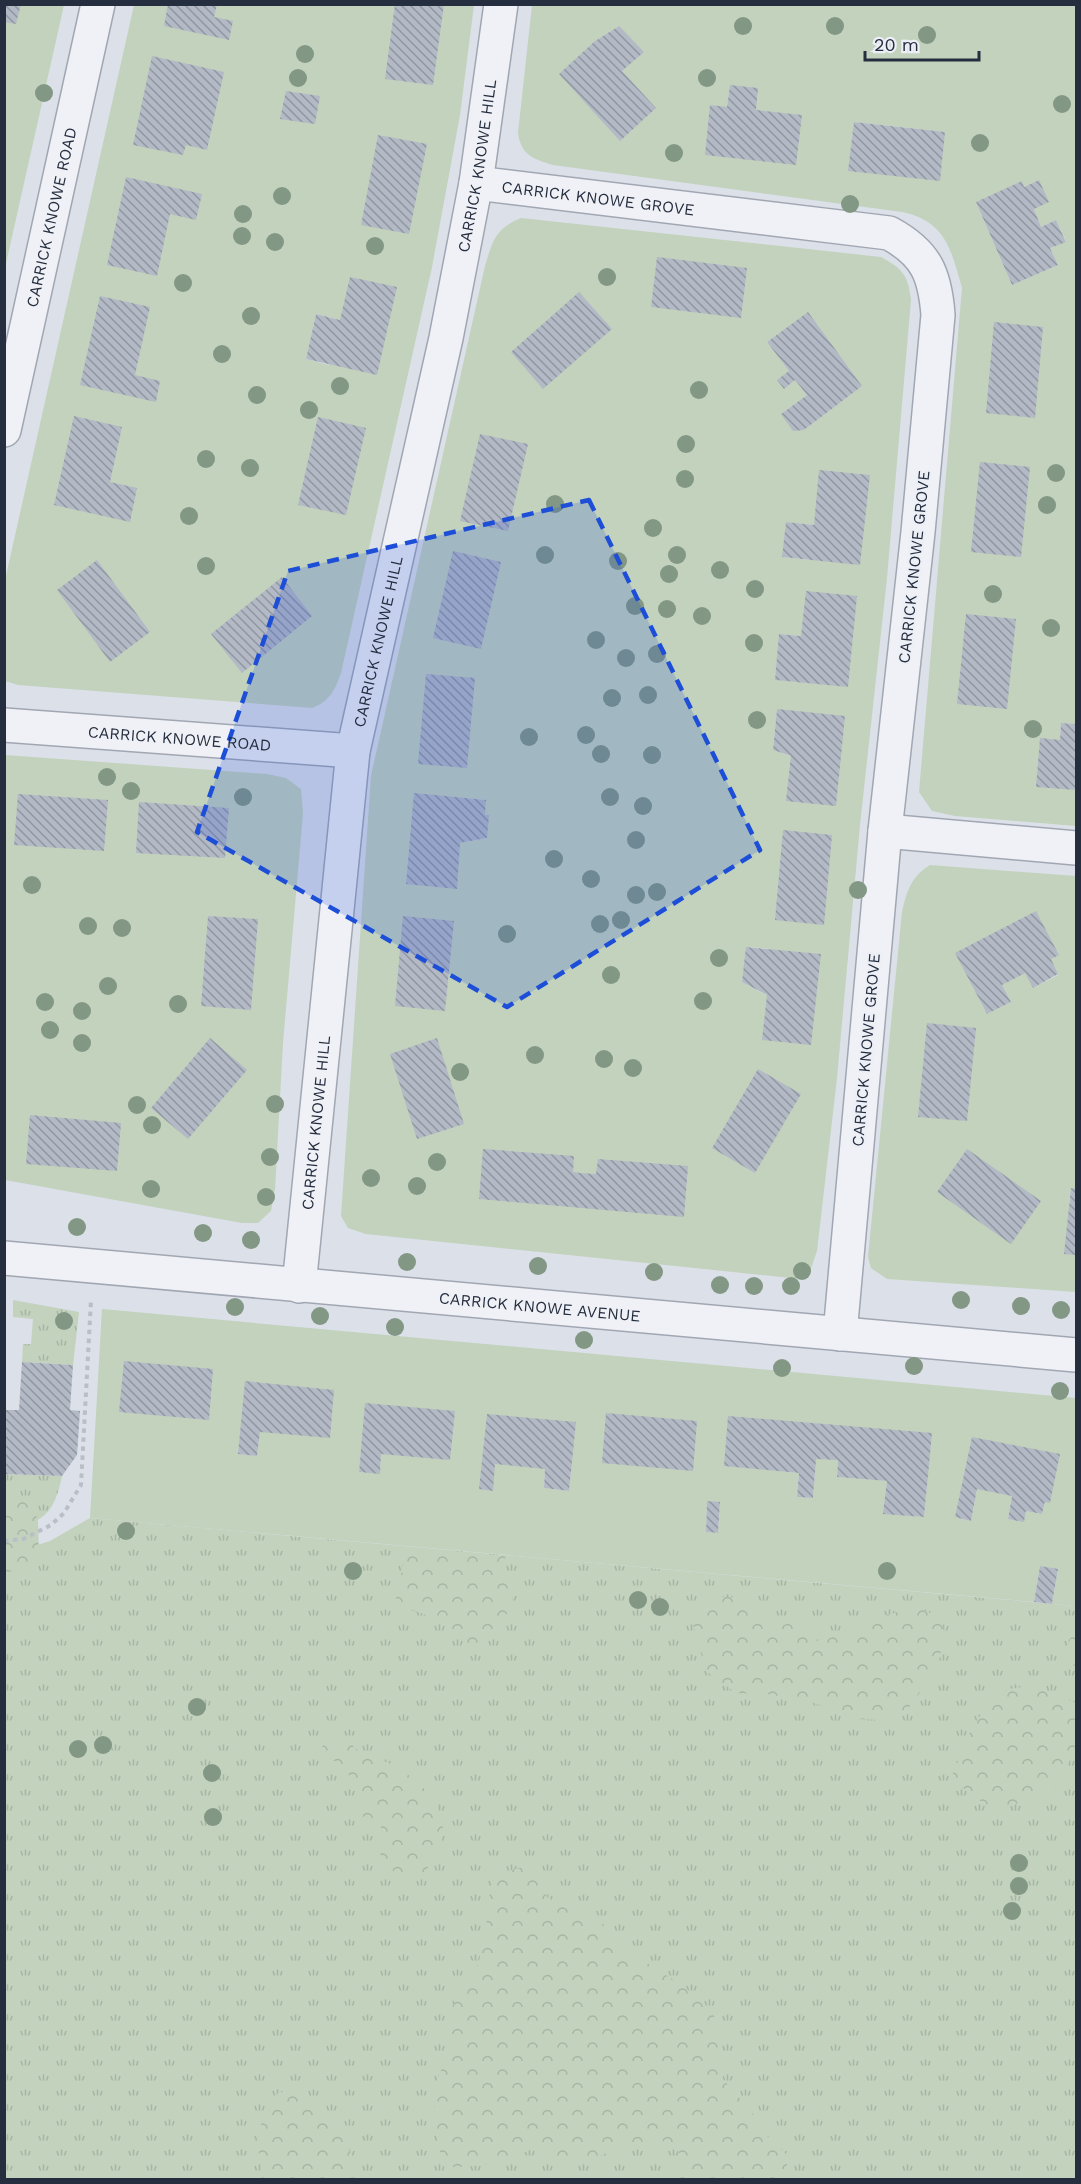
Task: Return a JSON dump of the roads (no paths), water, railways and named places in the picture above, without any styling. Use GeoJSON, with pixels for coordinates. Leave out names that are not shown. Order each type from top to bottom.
{"type":"FeatureCollection","features":[{"type":"Feature","properties":{"kind":"street","name":"CARRICK KNOWE ROAD"},"geometry":{"type":"LineString","coordinates":[[4,430],[98,4]]}},
{"type":"Feature","properties":{"kind":"street","name":"CARRICK KNOWE HILL"},"geometry":{"type":"LineString","coordinates":[[299,1286],[352,751],[446,338],[476,183],[501,4]]}},
{"type":"Feature","properties":{"kind":"street","name":"CARRICK KNOWE GROVE"},"geometry":{"type":"LineString","coordinates":[[476,183],[889,232],[915,251],[926,265],[936,286],[938,315],[918,532],[885,831],[840,1334]]}},
{"type":"Feature","properties":{"kind":"street","name":"CARRICK KNOWE ROAD"},"geometry":{"type":"LineString","coordinates":[[4,725],[352,751]]}},
{"type":"Feature","properties":{"kind":"street"},"geometry":{"type":"LineString","coordinates":[[885,831],[1077,848]]}},
{"type":"Feature","properties":{"kind":"street","name":"CARRICK KNOWE AVENUE"},"geometry":{"type":"LineString","coordinates":[[4,1258],[1077,1355]]}}]}
